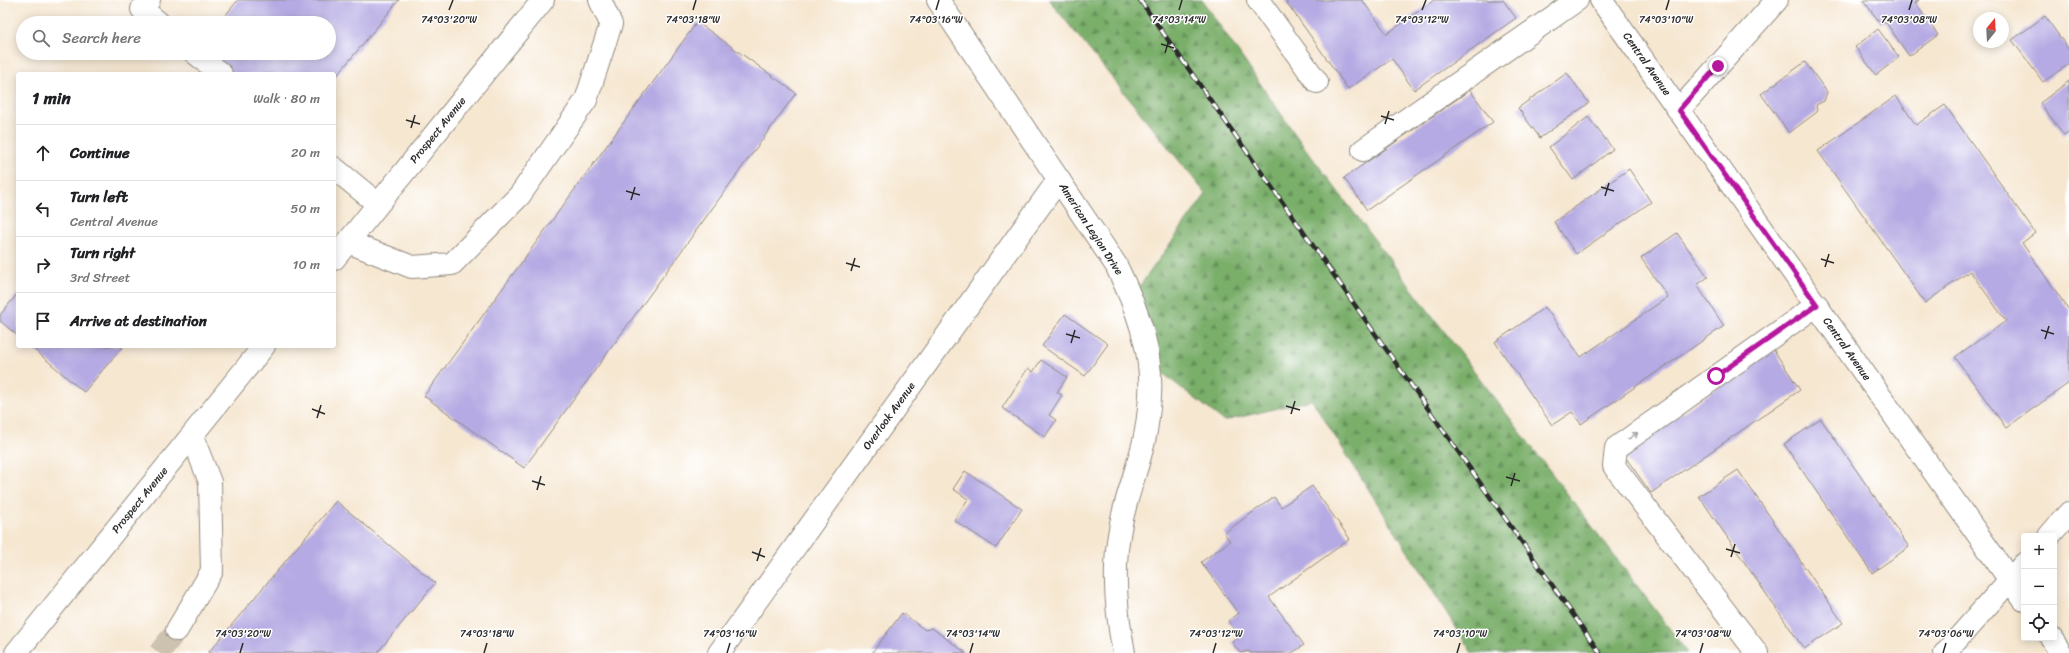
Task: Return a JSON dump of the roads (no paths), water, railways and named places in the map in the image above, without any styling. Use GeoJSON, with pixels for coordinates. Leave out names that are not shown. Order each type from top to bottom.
{"type":"FeatureCollection","features":[{"type":"Feature","properties":{"kind":"street"},"geometry":{"type":"LineString","coordinates":[[149,0],[142,9],[150,16]]}},
{"type":"Feature","properties":{"kind":"street","name":"Prospect Avenue"},"geometry":{"type":"LineString","coordinates":[[336,257],[543,0]]}},
{"type":"Feature","properties":{"kind":"street"},"geometry":{"type":"LineString","coordinates":[[348,242],[412,267],[452,264],[520,195],[586,100],[610,24],[600,0]]}},
{"type":"Feature","properties":{"kind":"street","name":"American Legion Drive"},"geometry":{"type":"LineString","coordinates":[[938,0],[1116,265],[1134,303],[1147,348],[1150,395],[1144,441],[1119,530],[1115,579],[1118,622],[1124,653]]}},
{"type":"Feature","properties":{"kind":"street"},"geometry":{"type":"LineString","coordinates":[[1258,0],[1317,82]]}},
{"type":"Feature","properties":{"kind":"street"},"geometry":{"type":"LineString","coordinates":[[1362,150],[1577,0]]}},
{"type":"Feature","properties":{"kind":"street","name":"Central Avenue"},"geometry":{"type":"LineString","coordinates":[[1601,0],[1817,305],[2017,572],[2021,588]]}},
{"type":"Feature","properties":{"kind":"street"},"geometry":{"type":"LineString","coordinates":[[1679,110],[1777,0]]}},
{"type":"Feature","properties":{"kind":"street"},"geometry":{"type":"LineString","coordinates":[[203,60],[218,72]]}},
{"type":"Feature","properties":{"kind":"street"},"geometry":{"type":"LineString","coordinates":[[336,170],[378,204]]}},
{"type":"Feature","properties":{"kind":"street","name":"Overlook Avenue"},"geometry":{"type":"LineString","coordinates":[[718,653],[1059,179]]}},
{"type":"Feature","properties":{"kind":"street"},"geometry":{"type":"LineString","coordinates":[[1757,653],[1614,466],[1616,448],[1817,305]]}},
{"type":"Feature","properties":{"kind":"street","name":"Prospect Avenue"},"geometry":{"type":"LineString","coordinates":[[16,653],[262,348]]}},
{"type":"Feature","properties":{"kind":"street"},"geometry":{"type":"LineString","coordinates":[[177,630],[212,571],[210,482],[192,436]]}},
{"type":"Feature","properties":{"kind":"street"},"geometry":{"type":"LineString","coordinates":[[2052,533],[2069,513]]}},
{"type":"Feature","properties":{"kind":"street"},"geometry":{"type":"LineString","coordinates":[[1945,653],[2017,572]]}},
{"type":"Feature","properties":{"kind":"street"},"geometry":{"type":"LineString","coordinates":[[2053,641],[2061,653]]}},
{"type":"Feature","properties":{"kind":"tunnel"},"geometry":{"type":"LineString","coordinates":[[159,653],[177,630]]}},
{"type":"Feature","properties":{"kind":"railway"},"geometry":{"type":"LineString","coordinates":[[1140,0],[1600,653]]}}]}
